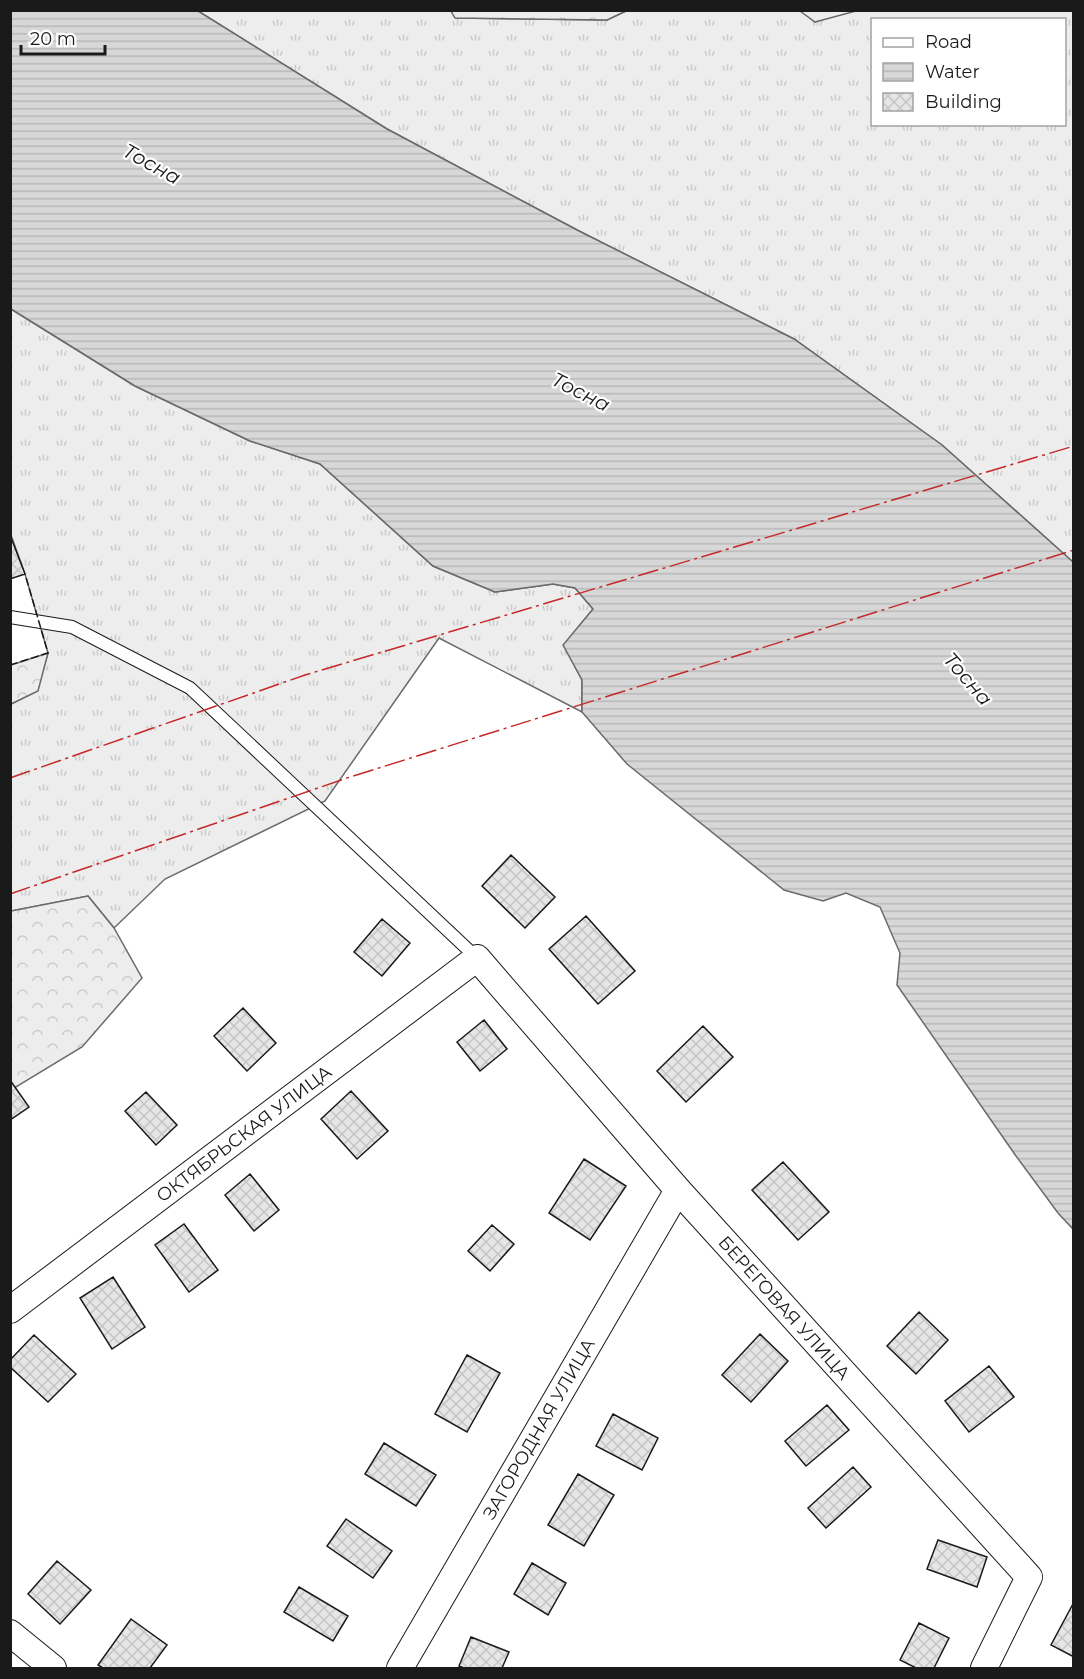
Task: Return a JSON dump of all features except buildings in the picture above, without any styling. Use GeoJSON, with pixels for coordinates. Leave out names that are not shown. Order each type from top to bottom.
{"type":"FeatureCollection","features":[{"type":"Feature","properties":{"kind":"street","name":"БЕРЕГОВАЯ УЛИЦА"},"geometry":{"type":"LineString","coordinates":[[477,958],[678,1190],[1029,1577],[984,1668]]}},
{"type":"Feature","properties":{"kind":"street","name":"ОКТЯБРЬСКАЯ УЛИЦА"},"geometry":{"type":"LineString","coordinates":[[10,1310],[477,958]]}},
{"type":"Feature","properties":{"kind":"street","name":"ЗАГОРОДНАЯ УЛИЦА"},"geometry":{"type":"LineString","coordinates":[[400,1668],[678,1190]]}},
{"type":"Feature","properties":{"kind":"street"},"geometry":{"type":"LineString","coordinates":[[10,1633],[53,1668]]}},
{"type":"Feature","properties":{"kind":"lane"},"geometry":{"type":"LineString","coordinates":[[10,617],[72,627],[190,688],[477,958]]}},
{"type":"Feature","properties":{"kind":"green space"},"geometry":{"type":"Polygon","coordinates":[[[451,10],[456,18],[607,20],[626,11],[800,10],[815,22],[856,10],[1073,11],[1073,562],[942,445],[794,339],[579,231],[387,129],[198,11],[451,10]]]}},
{"type":"Feature","properties":{"kind":"green space"},"geometry":{"type":"Polygon","coordinates":[[[451,11],[626,11],[607,20],[455,18],[451,11]]]}},
{"type":"Feature","properties":{"kind":"green space"},"geometry":{"type":"Polygon","coordinates":[[[800,11],[856,11],[815,22],[800,11]]]}},
{"type":"Feature","properties":{"kind":"green space"},"geometry":{"type":"Polygon","coordinates":[[[11,309],[135,386],[250,441],[320,464],[433,566],[495,592],[553,584],[575,588],[593,609],[564,645],[582,680],[582,712],[439,638],[325,801],[165,879],[114,928],[88,896],[11,911],[11,704],[37,691],[48,653],[11,535],[11,309]]]}},
{"type":"Feature","properties":{"kind":"green space"},"geometry":{"type":"Polygon","coordinates":[[[48,653],[38,691],[11,704],[11,665],[48,653]]]}},
{"type":"Feature","properties":{"kind":"green space"},"geometry":{"type":"Polygon","coordinates":[[[88,896],[114,928],[142,978],[82,1047],[11,1090],[11,911],[88,896]]]}},
{"type":"Feature","properties":{"kind":"water","name":"Тосна"},"geometry":{"type":"Polygon","coordinates":[[[10,11],[198,11],[387,129],[579,231],[794,339],[942,445],[1073,562],[1073,1229],[1058,1213],[1016,1156],[897,985],[900,953],[880,907],[846,893],[823,901],[784,890],[627,764],[582,712],[582,680],[563,645],[593,609],[575,588],[553,584],[495,592],[433,566],[320,464],[250,441],[135,386],[11,309],[10,11]]]}},
{"type":"Feature","properties":{"kind":"fence"},"geometry":{"type":"LineString","coordinates":[[10,665],[48,653],[25,574]]}},
{"type":"Feature","properties":{"kind":"power"},"geometry":{"type":"LineString","coordinates":[[10,778],[305,675],[1074,446]]}},
{"type":"Feature","properties":{"kind":"power"},"geometry":{"type":"LineString","coordinates":[[10,894],[347,778],[1074,550]]}}]}
